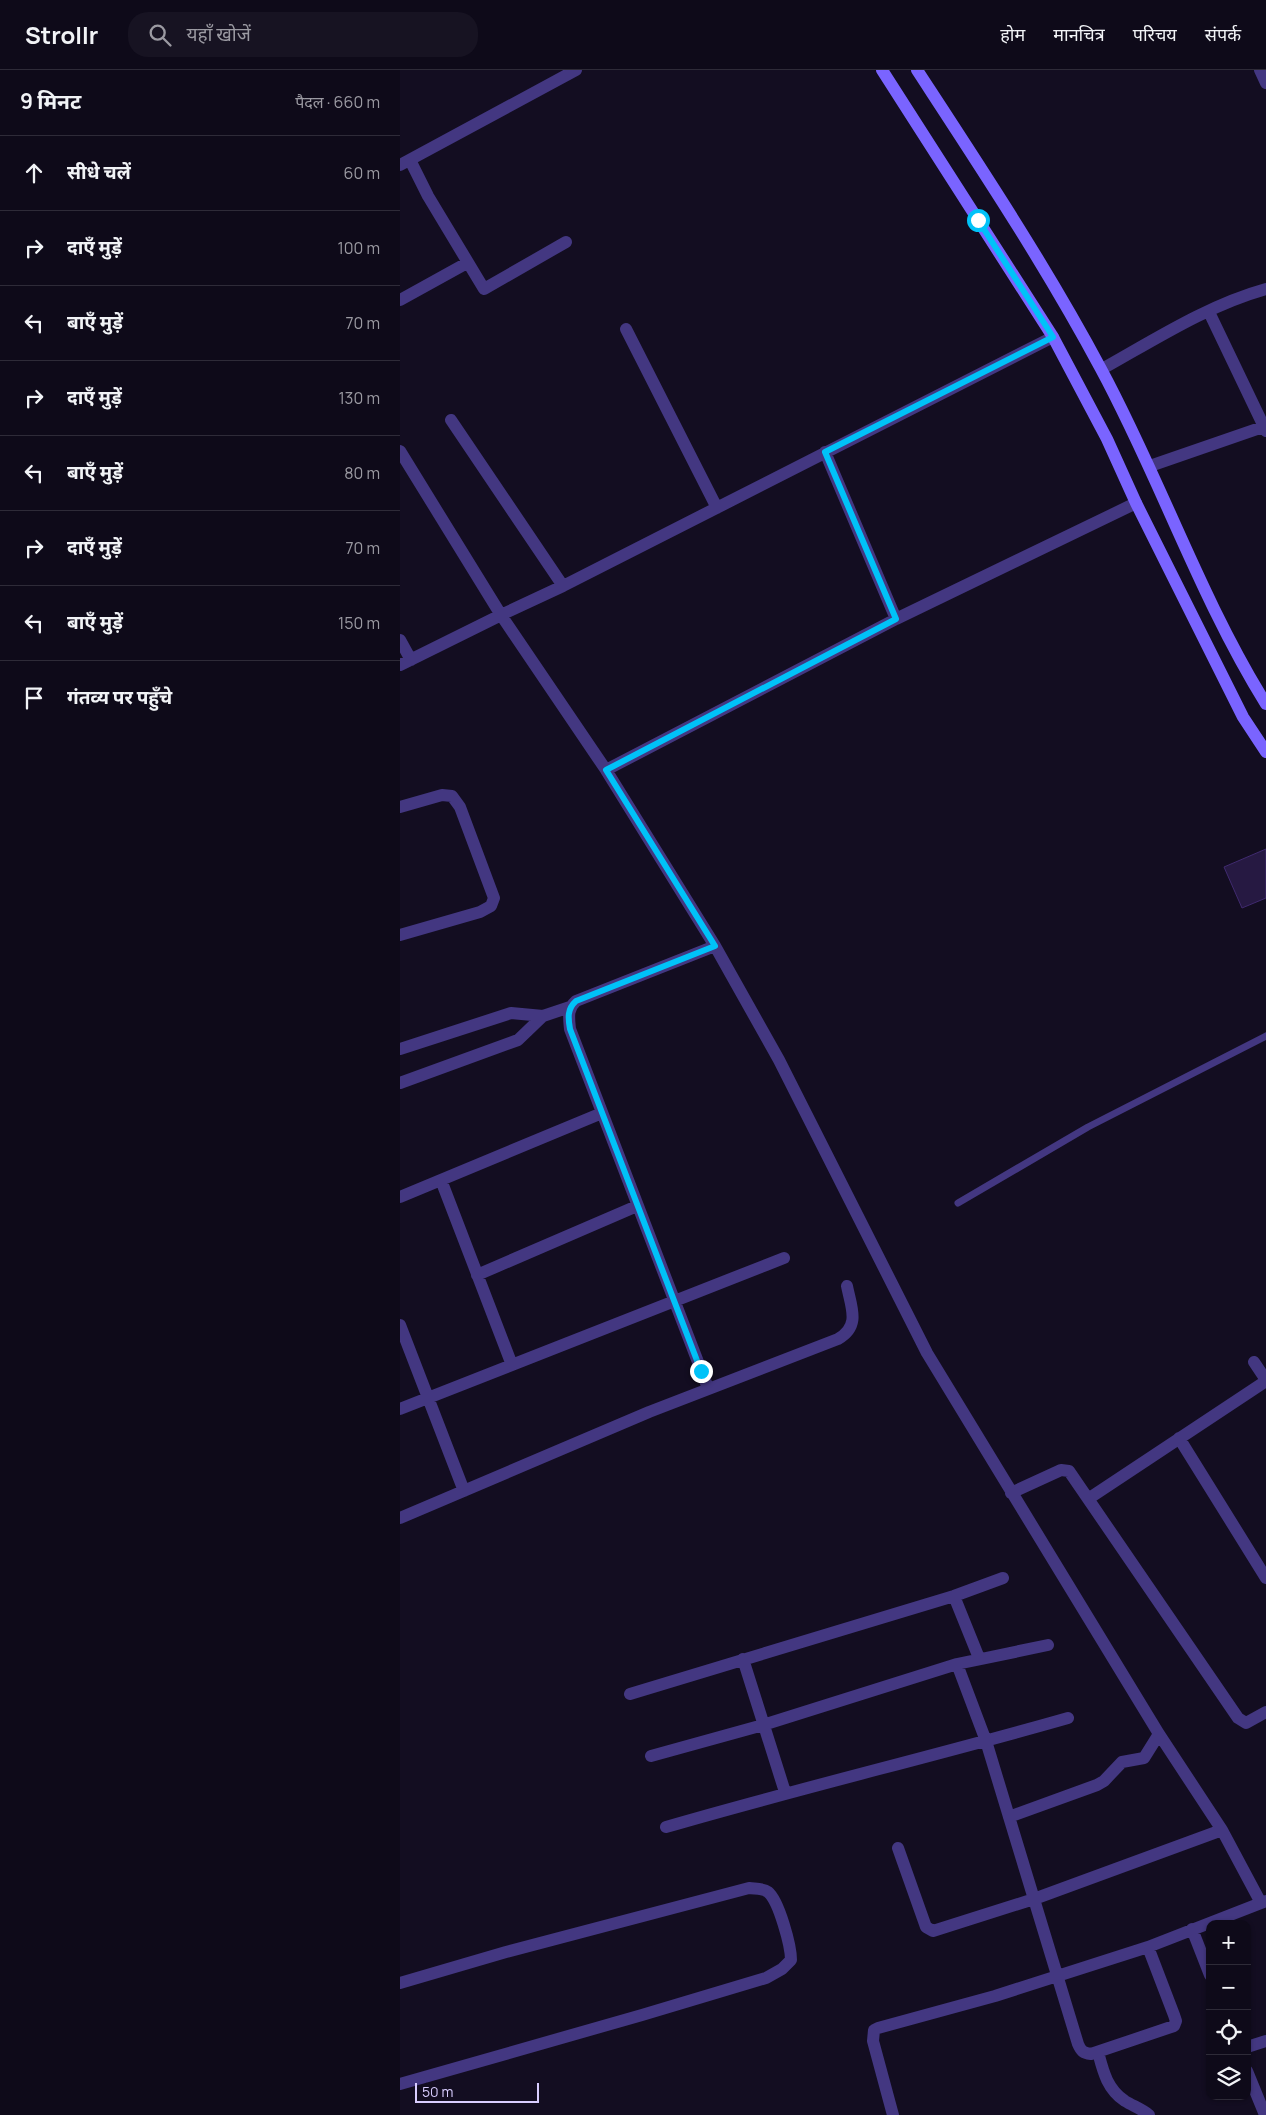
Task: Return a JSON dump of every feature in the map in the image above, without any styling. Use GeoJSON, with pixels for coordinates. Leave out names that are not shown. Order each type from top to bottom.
{"type":"FeatureCollection","features":[{"type":"Feature","properties":{"kind":"main road"},"geometry":{"type":"LineString","coordinates":[[882,70],[1053,337],[1107,439],[1136,503],[1243,717],[1266,752]]}},
{"type":"Feature","properties":{"kind":"main road"},"geometry":{"type":"LineString","coordinates":[[917,70],[1041,263],[1102,369],[1150,466],[1217,615],[1262,690],[1266,704]]}},
{"type":"Feature","properties":{"kind":"street"},"geometry":{"type":"LineString","coordinates":[[566,242],[484,289],[405,162],[576,70]]}},
{"type":"Feature","properties":{"kind":"street"},"geometry":{"type":"LineString","coordinates":[[1260,70],[1266,83]]}},
{"type":"Feature","properties":{"kind":"street"},"geometry":{"type":"LineString","coordinates":[[400,300],[467,263]]}},
{"type":"Feature","properties":{"kind":"street"},"geometry":{"type":"LineString","coordinates":[[1102,369],[1209,312],[1244,295],[1266,288]]}},
{"type":"Feature","properties":{"kind":"street"},"geometry":{"type":"LineString","coordinates":[[1150,466],[1265,428],[1209,312]]}},
{"type":"Feature","properties":{"kind":"street"},"geometry":{"type":"LineString","coordinates":[[626,329],[717,508]]}},
{"type":"Feature","properties":{"kind":"street"},"geometry":{"type":"LineString","coordinates":[[400,640],[405,662],[501,614],[563,586],[1053,337]]}},
{"type":"Feature","properties":{"kind":"street"},"geometry":{"type":"LineString","coordinates":[[451,420],[563,586]]}},
{"type":"Feature","properties":{"kind":"street"},"geometry":{"type":"LineString","coordinates":[[400,451],[501,614],[606,770],[715,946],[779,1060],[927,1353],[1159,1734],[1222,1830],[1264,1902],[1148,1947],[995,1996],[874,2030],[873,2041],[893,2115]]}},
{"type":"Feature","properties":{"kind":"street"},"geometry":{"type":"LineString","coordinates":[[825,452],[896,619]]}},
{"type":"Feature","properties":{"kind":"street"},"geometry":{"type":"LineString","coordinates":[[606,770],[896,619],[1136,503]]}},
{"type":"Feature","properties":{"kind":"street"},"geometry":{"type":"LineString","coordinates":[[400,807],[442,795],[452,796],[460,807],[494,898],[490,906],[480,912],[400,935]]}},
{"type":"Feature","properties":{"kind":"street"},"geometry":{"type":"LineString","coordinates":[[400,1049],[511,1013],[543,1016],[570,1007],[576,1001],[715,946]]}},
{"type":"Feature","properties":{"kind":"street"},"geometry":{"type":"LineString","coordinates":[[570,1007],[568,1017],[570,1029],[708,1388]]}},
{"type":"Feature","properties":{"kind":"street"},"geometry":{"type":"LineString","coordinates":[[400,1083],[518,1040],[543,1016]]}},
{"type":"Feature","properties":{"kind":"street"},"geometry":{"type":"LineString","coordinates":[[400,1197],[602,1113]]}},
{"type":"Feature","properties":{"kind":"street"},"geometry":{"type":"LineString","coordinates":[[441,1180],[512,1365]]}},
{"type":"Feature","properties":{"kind":"street"},"geometry":{"type":"LineString","coordinates":[[477,1275],[637,1206]]}},
{"type":"Feature","properties":{"kind":"street"},"geometry":{"type":"LineString","coordinates":[[400,1409],[784,1258]]}},
{"type":"Feature","properties":{"kind":"street"},"geometry":{"type":"LineString","coordinates":[[400,1518],[708,1388],[844,1335],[852,1325],[847,1286]]}},
{"type":"Feature","properties":{"kind":"street"},"geometry":{"type":"LineString","coordinates":[[400,1325],[464,1491]]}},
{"type":"Feature","properties":{"kind":"street"},"geometry":{"type":"LineString","coordinates":[[1088,1499],[1266,1380],[1254,1362]]}},
{"type":"Feature","properties":{"kind":"street"},"geometry":{"type":"LineString","coordinates":[[1179,1438],[1266,1578]]}},
{"type":"Feature","properties":{"kind":"street"},"geometry":{"type":"LineString","coordinates":[[1012,1493],[1056,1472],[1065,1470],[1072,1475],[1238,1718],[1246,1723],[1266,1712]]}},
{"type":"Feature","properties":{"kind":"street"},"geometry":{"type":"LineString","coordinates":[[630,1694],[954,1596],[1003,1578]]}},
{"type":"Feature","properties":{"kind":"street"},"geometry":{"type":"LineString","coordinates":[[954,1596],[979,1658]]}},
{"type":"Feature","properties":{"kind":"street"},"geometry":{"type":"LineString","coordinates":[[651,1756],[763,1726],[957,1664],[1048,1645]]}},
{"type":"Feature","properties":{"kind":"street"},"geometry":{"type":"LineString","coordinates":[[743,1659],[785,1792]]}},
{"type":"Feature","properties":{"kind":"street"},"geometry":{"type":"LineString","coordinates":[[957,1664],[986,1741],[1081,2050],[1091,2054],[1174,2026],[1176,2021],[1148,1947]]}},
{"type":"Feature","properties":{"kind":"street"},"geometry":{"type":"LineString","coordinates":[[666,1827],[785,1792],[986,1741],[1068,1718]]}},
{"type":"Feature","properties":{"kind":"street"},"geometry":{"type":"LineString","coordinates":[[1009,1817],[1097,1785],[1104,1781],[1122,1762],[1144,1758],[1159,1734]]}},
{"type":"Feature","properties":{"kind":"street"},"geometry":{"type":"LineString","coordinates":[[898,1848],[926,1927],[930,1931],[937,1931],[1034,1900],[1222,1830]]}},
{"type":"Feature","properties":{"kind":"street"},"geometry":{"type":"LineString","coordinates":[[400,1983],[506,1952],[749,1888],[769,1892],[776,1904],[791,1949],[791,1960],[782,1969],[766,1978],[400,2084]]}},
{"type":"Feature","properties":{"kind":"street"},"geometry":{"type":"LineString","coordinates":[[1192,1929],[1206,1966]]}},
{"type":"Feature","properties":{"kind":"street"},"geometry":{"type":"LineString","coordinates":[[1251,2047],[1266,2041]]}},
{"type":"Feature","properties":{"kind":"street"},"geometry":{"type":"LineString","coordinates":[[1098,2052],[1107,2082],[1113,2091],[1149,2115]]}},
{"type":"Feature","properties":{"kind":"street"},"geometry":{"type":"LineString","coordinates":[[1251,2081],[1265,2115]]}},
{"type":"Feature","properties":{"kind":"lane"},"geometry":{"type":"LineString","coordinates":[[958,1202],[1088,1128],[1266,1036]]}},
{"type":"Feature","properties":{"kind":"building"},"geometry":{"type":"Polygon","coordinates":[[[1266,849],[1266,898],[1242,908],[1224,867],[1266,849]]]}},
{"type":"Feature","properties":{"kind":"route"},"geometry":{"type":"LineString","coordinates":[[701,1371],[570,1029],[568,1017],[570,1007],[576,1001],[715,946],[606,770],[896,619],[825,452],[1053,337],[978,220]]}}]}
